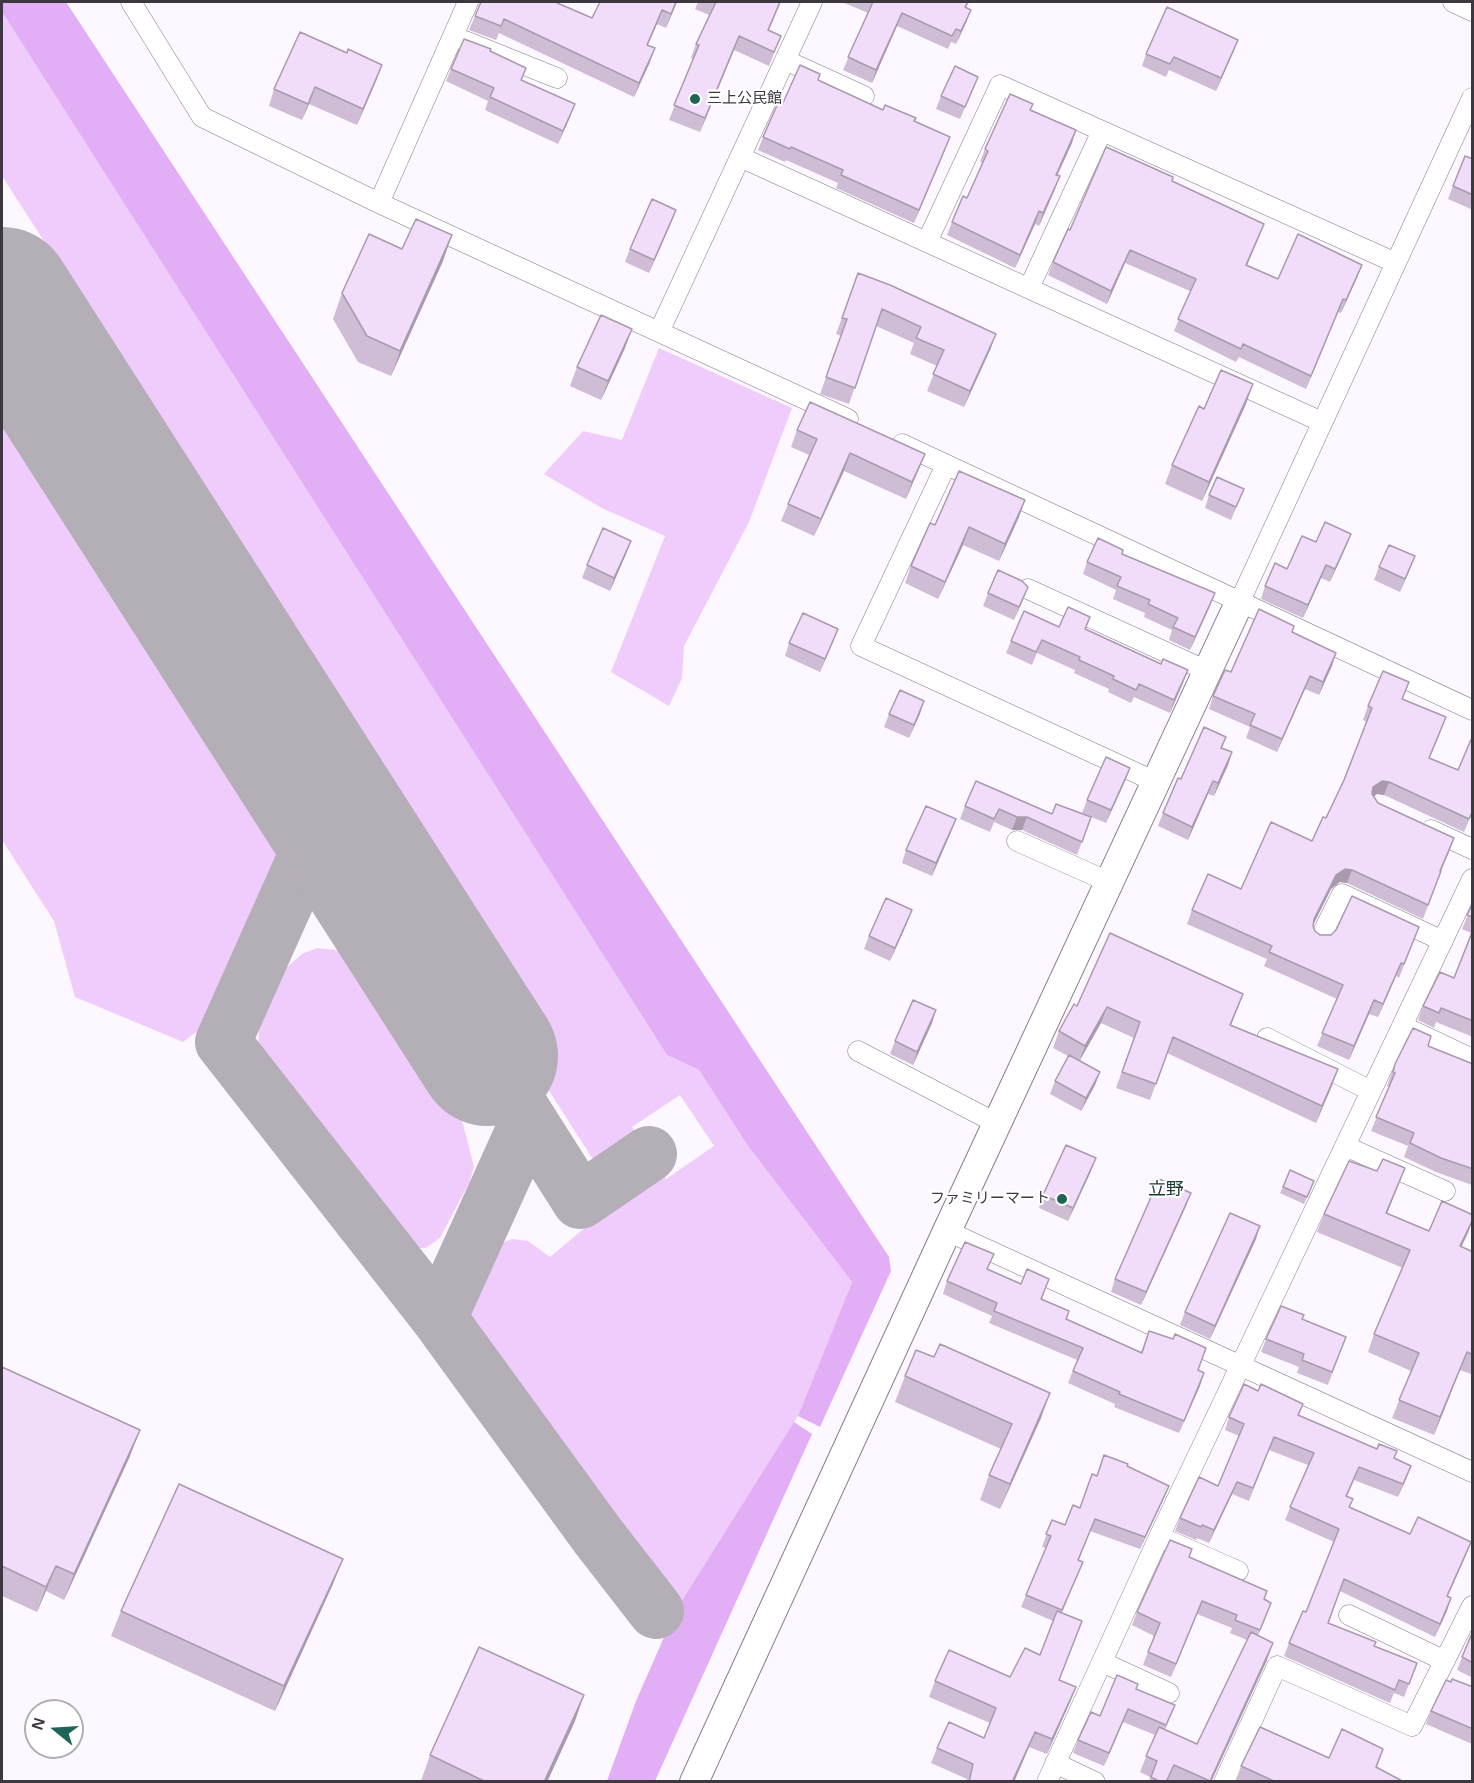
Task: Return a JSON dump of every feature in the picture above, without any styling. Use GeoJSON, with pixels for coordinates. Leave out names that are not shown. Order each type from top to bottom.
{"type":"FeatureCollection","features":[{"type":"Feature","properties":{"kind":"street"},"geometry":{"type":"LineString","coordinates":[[131,2],[202,117],[379,203],[861,425]]}},
{"type":"Feature","properties":{"kind":"street"},"geometry":{"type":"LineString","coordinates":[[379,203],[468,2]]}},
{"type":"Feature","properties":{"kind":"street"},"geometry":{"type":"LineString","coordinates":[[659,332],[812,2]]}},
{"type":"Feature","properties":{"kind":"street"},"geometry":{"type":"LineString","coordinates":[[1453,2],[1473,11]]}},
{"type":"Feature","properties":{"kind":"street"},"geometry":{"type":"LineString","coordinates":[[453,36],[557,78]]}},
{"type":"Feature","properties":{"kind":"street"},"geometry":{"type":"LineString","coordinates":[[785,60],[864,96]]}},
{"type":"Feature","properties":{"kind":"street"},"geometry":{"type":"LineString","coordinates":[[927,242],[1000,85],[1396,264]]}},
{"type":"Feature","properties":{"kind":"street"},"geometry":{"type":"LineString","coordinates":[[694,1782],[1473,98]]}},
{"type":"Feature","properties":{"kind":"street"},"geometry":{"type":"LineString","coordinates":[[1029,288],[1102,131]]}},
{"type":"Feature","properties":{"kind":"street"},"geometry":{"type":"LineString","coordinates":[[740,157],[1322,422]]}},
{"type":"Feature","properties":{"kind":"street"},"geometry":{"type":"LineString","coordinates":[[882,435],[1473,710]]}},
{"type":"Feature","properties":{"kind":"street"},"geometry":{"type":"LineString","coordinates":[[946,465],[861,645],[1156,782]]}},
{"type":"Feature","properties":{"kind":"street"},"geometry":{"type":"LineString","coordinates":[[1028,589],[1207,671]]}},
{"type":"Feature","properties":{"kind":"street"},"geometry":{"type":"LineString","coordinates":[[1410,820],[1473,849]]}},
{"type":"Feature","properties":{"kind":"street"},"geometry":{"type":"LineString","coordinates":[[1017,841],[1109,882]]}},
{"type":"Feature","properties":{"kind":"street"},"geometry":{"type":"LineString","coordinates":[[1047,1782],[1159,1537],[1473,879]]}},
{"type":"Feature","properties":{"kind":"street"},"geometry":{"type":"LineString","coordinates":[[1320,938],[1342,894],[1443,941]]}},
{"type":"Feature","properties":{"kind":"street"},"geometry":{"type":"LineString","coordinates":[[1402,1026],[1473,1059]]}},
{"type":"Feature","properties":{"kind":"street"},"geometry":{"type":"LineString","coordinates":[[1268,1038],[1371,1091]]}},
{"type":"Feature","properties":{"kind":"street"},"geometry":{"type":"LineString","coordinates":[[858,1051],[998,1124]]}},
{"type":"Feature","properties":{"kind":"street"},"geometry":{"type":"LineString","coordinates":[[1345,1146],[1445,1191]]}},
{"type":"Feature","properties":{"kind":"street"},"geometry":{"type":"LineString","coordinates":[[947,1231],[1473,1472]]}},
{"type":"Feature","properties":{"kind":"street"},"geometry":{"type":"LineString","coordinates":[[1159,1537],[1238,1571]]}},
{"type":"Feature","properties":{"kind":"street"},"geometry":{"type":"LineString","coordinates":[[1224,1782],[1277,1666],[1412,1726],[1446,1672],[1471,1613]]}},
{"type":"Feature","properties":{"kind":"street"},"geometry":{"type":"LineString","coordinates":[[1349,1615],[1446,1672]]}},
{"type":"Feature","properties":{"kind":"street"},"geometry":{"type":"LineString","coordinates":[[1102,1662],[1169,1693]]}},
{"type":"Feature","properties":{"kind":"street"},"geometry":{"type":"LineString","coordinates":[[1055,1763],[1095,1782]]}},
{"type":"Feature","properties":{"kind":"shaded area"},"geometry":{"type":"Polygon","coordinates":[[[2,2],[66,2],[889,1257],[891,1271],[820,1427],[798,1416],[852,1282],[748,1146],[699,1070],[667,1055],[2,12],[2,2]]]}},
{"type":"Feature","properties":{"kind":"shaded area"},"geometry":{"type":"Polygon","coordinates":[[[2,12],[667,1055],[699,1070],[748,1146],[852,1282],[798,1416],[676,1610],[488,1364],[475,1340],[470,1316],[474,1291],[489,1257],[502,1243],[512,1239],[528,1241],[550,1257],[617,1201],[661,1172],[666,1179],[714,1146],[680,1095],[632,1127],[635,1132],[594,1161],[24,270],[51,252],[2,176],[2,12]]]}},
{"type":"Feature","properties":{"kind":"shaded area"},"geometry":{"type":"Polygon","coordinates":[[[659,348],[792,408],[749,522],[684,646],[682,678],[669,706],[611,672],[665,536],[602,508],[544,474],[583,431],[622,440],[659,348]]]}},
{"type":"Feature","properties":{"kind":"shaded area"},"geometry":{"type":"Polygon","coordinates":[[[2,406],[270,822],[276,857],[272,870],[209,1015],[199,1030],[183,1042],[75,997],[54,921],[2,840],[2,406]]]}},
{"type":"Feature","properties":{"kind":"shaded area"},"geometry":{"type":"Polygon","coordinates":[[[317,948],[336,950],[351,958],[363,969],[463,1124],[474,1167],[469,1183],[440,1238],[426,1248],[410,1248],[392,1239],[263,1069],[258,1052],[259,1026],[279,974],[302,954],[317,948]]]}},
{"type":"Feature","properties":{"kind":"shaded area"},"geometry":{"type":"Polygon","coordinates":[[[794,1422],[812,1434],[655,1781],[607,1781],[636,1701],[676,1610],[794,1422]]]}},
{"type":"Feature","properties":{"kind":"building"},"geometry":{"type":"Polygon","coordinates":[[[481,2],[555,2],[592,18],[600,2],[676,2],[671,14],[662,10],[647,45],[655,48],[639,83],[504,19],[501,26],[475,16],[481,2]]]}},
{"type":"Feature","properties":{"kind":"building"},"geometry":{"type":"Polygon","coordinates":[[[716,2],[780,2],[768,30],[781,36],[774,52],[739,36],[705,118],[674,105],[699,45],[696,44],[716,2]]]}},
{"type":"Feature","properties":{"kind":"building"},"geometry":{"type":"Polygon","coordinates":[[[873,2],[968,2],[965,7],[971,10],[961,31],[956,29],[952,36],[902,13],[876,70],[848,57],[873,2]]]}},
{"type":"Feature","properties":{"kind":"building"},"geometry":{"type":"Polygon","coordinates":[[[1167,7],[1238,40],[1221,78],[1174,57],[1170,64],[1146,54],[1167,7]]]}},
{"type":"Feature","properties":{"kind":"building"},"geometry":{"type":"Polygon","coordinates":[[[300,32],[347,53],[348,49],[382,65],[363,109],[315,87],[308,104],[274,89],[300,32]]]}},
{"type":"Feature","properties":{"kind":"building"},"geometry":{"type":"Polygon","coordinates":[[[464,39],[491,49],[490,51],[526,68],[521,80],[575,104],[563,131],[490,97],[494,88],[451,69],[464,39]]]}},
{"type":"Feature","properties":{"kind":"building"},"geometry":{"type":"Polygon","coordinates":[[[800,65],[820,74],[818,80],[883,110],[885,105],[916,118],[914,121],[950,137],[919,210],[841,175],[843,170],[763,137],[778,103],[782,105],[800,65]]]}},
{"type":"Feature","properties":{"kind":"building"},"geometry":{"type":"Polygon","coordinates":[[[955,66],[978,77],[965,107],[941,96],[955,66]]]}},
{"type":"Feature","properties":{"kind":"building"},"geometry":{"type":"Polygon","coordinates":[[[1010,94],[1033,104],[1030,110],[1076,130],[1056,175],[1060,176],[1043,213],[1039,211],[1020,255],[952,222],[963,196],[967,198],[988,151],[985,149],[1010,94]]]}},
{"type":"Feature","properties":{"kind":"building"},"geometry":{"type":"Polygon","coordinates":[[[1106,147],[1173,177],[1172,181],[1264,224],[1246,265],[1278,279],[1298,234],[1362,265],[1346,300],[1343,299],[1311,376],[1243,344],[1241,349],[1178,319],[1196,279],[1130,250],[1111,291],[1053,262],[1068,229],[1070,230],[1106,147]]]}},
{"type":"Feature","properties":{"kind":"building"},"geometry":{"type":"Polygon","coordinates":[[[1465,156],[1473,159],[1473,195],[1453,186],[1465,156]]]}},
{"type":"Feature","properties":{"kind":"building"},"geometry":{"type":"Polygon","coordinates":[[[652,199],[676,210],[654,260],[630,249],[652,199]]]}},
{"type":"Feature","properties":{"kind":"building"},"geometry":{"type":"Polygon","coordinates":[[[416,219],[452,235],[400,351],[367,336],[342,293],[369,234],[402,249],[416,219]]]}},
{"type":"Feature","properties":{"kind":"building"},"geometry":{"type":"Polygon","coordinates":[[[858,273],[890,285],[996,334],[970,391],[933,374],[944,350],[916,338],[921,327],[882,309],[855,388],[826,377],[847,319],[842,318],[858,273]]]}},
{"type":"Feature","properties":{"kind":"building"},"geometry":{"type":"Polygon","coordinates":[[[601,315],[632,329],[608,381],[577,367],[601,315]]]}},
{"type":"Feature","properties":{"kind":"building"},"geometry":{"type":"Polygon","coordinates":[[[1221,370],[1253,384],[1209,482],[1172,465],[1199,406],[1204,409],[1221,370]]]}},
{"type":"Feature","properties":{"kind":"building"},"geometry":{"type":"Polygon","coordinates":[[[810,402],[925,454],[912,482],[850,453],[821,519],[788,504],[817,439],[797,430],[810,402]]]}},
{"type":"Feature","properties":{"kind":"building"},"geometry":{"type":"Polygon","coordinates":[[[959,471],[1025,500],[1005,544],[969,527],[945,582],[911,566],[930,523],[935,525],[959,471]]]}},
{"type":"Feature","properties":{"kind":"building"},"geometry":{"type":"Polygon","coordinates":[[[1217,477],[1244,489],[1236,507],[1209,495],[1217,477]]]}},
{"type":"Feature","properties":{"kind":"building"},"geometry":{"type":"Polygon","coordinates":[[[1325,522],[1351,534],[1335,569],[1326,565],[1308,605],[1265,586],[1275,563],[1287,569],[1302,536],[1316,542],[1325,522]]]}},
{"type":"Feature","properties":{"kind":"building"},"geometry":{"type":"Polygon","coordinates":[[[603,528],[631,541],[614,578],[587,565],[603,528]]]}},
{"type":"Feature","properties":{"kind":"building"},"geometry":{"type":"Polygon","coordinates":[[[1098,538],[1123,550],[1122,554],[1215,593],[1195,637],[1173,627],[1178,618],[1148,604],[1150,600],[1117,586],[1121,577],[1087,562],[1098,538]]]}},
{"type":"Feature","properties":{"kind":"building"},"geometry":{"type":"Polygon","coordinates":[[[1389,545],[1415,556],[1405,579],[1379,567],[1389,545]]]}},
{"type":"Feature","properties":{"kind":"building"},"geometry":{"type":"Polygon","coordinates":[[[998,570],[1022,581],[1028,587],[1019,607],[988,593],[998,570]]]}},
{"type":"Feature","properties":{"kind":"building"},"geometry":{"type":"Polygon","coordinates":[[[1068,607],[1090,617],[1085,629],[1161,664],[1163,659],[1188,670],[1174,700],[1139,684],[1136,690],[1113,679],[1114,676],[1079,660],[1080,657],[1042,640],[1036,652],[1011,641],[1024,611],[1059,627],[1068,607]]]}},
{"type":"Feature","properties":{"kind":"building"},"geometry":{"type":"Polygon","coordinates":[[[1259,609],[1294,626],[1292,632],[1336,653],[1323,682],[1310,676],[1282,739],[1250,725],[1255,714],[1213,696],[1225,670],[1231,672],[1259,609]]]}},
{"type":"Feature","properties":{"kind":"building"},"geometry":{"type":"Polygon","coordinates":[[[803,613],[838,629],[825,659],[789,643],[803,613]]]}},
{"type":"Feature","properties":{"kind":"building"},"geometry":{"type":"Polygon","coordinates":[[[1383,671],[1409,682],[1402,699],[1446,717],[1429,758],[1458,770],[1473,735],[1473,810],[1469,819],[1389,782],[1382,781],[1373,787],[1372,794],[1378,803],[1454,838],[1428,905],[1352,870],[1345,869],[1336,875],[1314,919],[1315,931],[1320,935],[1331,935],[1336,930],[1352,896],[1419,927],[1404,964],[1401,963],[1383,1004],[1374,1000],[1354,1046],[1322,1033],[1343,985],[1269,952],[1272,946],[1192,910],[1208,874],[1241,889],[1271,822],[1312,841],[1344,780],[1372,708],[1368,706],[1383,671]]]}},
{"type":"Feature","properties":{"kind":"building"},"geometry":{"type":"Polygon","coordinates":[[[900,690],[924,701],[914,725],[889,714],[900,690]]]}},
{"type":"Feature","properties":{"kind":"building"},"geometry":{"type":"Polygon","coordinates":[[[1204,727],[1226,737],[1221,748],[1232,752],[1218,783],[1213,781],[1192,827],[1163,813],[1204,727]]]}},
{"type":"Feature","properties":{"kind":"building"},"geometry":{"type":"Polygon","coordinates":[[[1106,757],[1130,768],[1111,810],[1087,800],[1106,757]]]}},
{"type":"Feature","properties":{"kind":"building"},"geometry":{"type":"Polygon","coordinates":[[[976,781],[1052,814],[1056,804],[1091,817],[1082,842],[1027,817],[1017,817],[999,809],[994,819],[965,806],[976,781]]]}},
{"type":"Feature","properties":{"kind":"building"},"geometry":{"type":"Polygon","coordinates":[[[926,806],[956,819],[936,863],[906,850],[926,806]]]}},
{"type":"Feature","properties":{"kind":"building"},"geometry":{"type":"Polygon","coordinates":[[[886,898],[912,910],[895,948],[869,936],[886,898]]]}},
{"type":"Feature","properties":{"kind":"building"},"geometry":{"type":"Polygon","coordinates":[[[1473,903],[1473,917],[1467,915],[1473,903]]]}},
{"type":"Feature","properties":{"kind":"building"},"geometry":{"type":"Polygon","coordinates":[[[1473,930],[1473,1021],[1441,1008],[1439,1013],[1423,1006],[1440,972],[1454,978],[1473,930]]]}},
{"type":"Feature","properties":{"kind":"building"},"geometry":{"type":"Polygon","coordinates":[[[1110,933],[1243,994],[1230,1025],[1338,1069],[1322,1106],[1173,1037],[1156,1084],[1122,1072],[1140,1022],[1107,1007],[1085,1046],[1059,1031],[1074,1004],[1077,1006],[1110,933]]]}},
{"type":"Feature","properties":{"kind":"building"},"geometry":{"type":"Polygon","coordinates":[[[913,1000],[936,1010],[917,1052],[895,1041],[913,1000]]]}},
{"type":"Feature","properties":{"kind":"building"},"geometry":{"type":"Polygon","coordinates":[[[1413,1028],[1431,1036],[1428,1046],[1473,1064],[1473,1169],[1441,1158],[1410,1143],[1414,1133],[1376,1117],[1395,1073],[1393,1072],[1395,1064],[1413,1028]]]}},
{"type":"Feature","properties":{"kind":"building"},"geometry":{"type":"Polygon","coordinates":[[[1069,1055],[1100,1072],[1086,1098],[1055,1081],[1069,1055]]]}},
{"type":"Feature","properties":{"kind":"building"},"geometry":{"type":"Polygon","coordinates":[[[1066,1145],[1096,1158],[1073,1208],[1043,1195],[1066,1145]]]}},
{"type":"Feature","properties":{"kind":"building"},"geometry":{"type":"Polygon","coordinates":[[[1383,1159],[1405,1168],[1386,1213],[1429,1231],[1442,1201],[1473,1215],[1460,1246],[1473,1252],[1473,1355],[1467,1352],[1440,1417],[1399,1400],[1419,1353],[1374,1334],[1410,1250],[1324,1214],[1349,1161],[1377,1171],[1383,1159]]]}},
{"type":"Feature","properties":{"kind":"building"},"geometry":{"type":"Polygon","coordinates":[[[1290,1170],[1314,1181],[1307,1197],[1283,1187],[1290,1170]]]}},
{"type":"Feature","properties":{"kind":"building"},"geometry":{"type":"Polygon","coordinates":[[[1159,1179],[1191,1193],[1146,1292],[1115,1279],[1159,1179]]]}},
{"type":"Feature","properties":{"kind":"building"},"geometry":{"type":"Polygon","coordinates":[[[1230,1213],[1260,1226],[1215,1326],[1185,1312],[1230,1213]]]}},
{"type":"Feature","properties":{"kind":"building"},"geometry":{"type":"Polygon","coordinates":[[[965,1242],[994,1254],[987,1269],[1021,1284],[1027,1269],[1049,1279],[1041,1299],[1069,1311],[1066,1319],[1142,1353],[1149,1331],[1173,1339],[1175,1334],[1206,1348],[1198,1370],[1204,1373],[1184,1421],[1119,1394],[1120,1392],[1073,1371],[1083,1348],[994,1311],[997,1303],[947,1281],[965,1242]]]}},
{"type":"Feature","properties":{"kind":"building"},"geometry":{"type":"Polygon","coordinates":[[[1281,1306],[1304,1315],[1302,1319],[1346,1337],[1332,1372],[1302,1360],[1304,1354],[1266,1339],[1281,1306]]]}},
{"type":"Feature","properties":{"kind":"building"},"geometry":{"type":"Polygon","coordinates":[[[940,1344],[1050,1393],[1010,1484],[989,1475],[1012,1424],[905,1376],[916,1350],[934,1357],[940,1344]]]}},
{"type":"Feature","properties":{"kind":"building"},"geometry":{"type":"Polygon","coordinates":[[[2,1367],[140,1430],[74,1574],[56,1566],[46,1587],[2,1566],[2,1367]]]}},
{"type":"Feature","properties":{"kind":"building"},"geometry":{"type":"Polygon","coordinates":[[[1244,1384],[1258,1391],[1261,1384],[1303,1404],[1298,1415],[1377,1449],[1379,1444],[1397,1451],[1394,1458],[1411,1466],[1403,1484],[1359,1467],[1346,1496],[1353,1499],[1349,1507],[1410,1534],[1418,1517],[1471,1542],[1447,1596],[1451,1598],[1440,1624],[1344,1579],[1328,1623],[1376,1642],[1374,1646],[1417,1663],[1409,1684],[1399,1680],[1395,1690],[1289,1643],[1303,1611],[1306,1612],[1339,1529],[1290,1507],[1314,1453],[1274,1437],[1253,1488],[1237,1482],[1214,1530],[1180,1518],[1199,1477],[1218,1486],[1244,1424],[1229,1417],[1244,1384]]]}},
{"type":"Feature","properties":{"kind":"building"},"geometry":{"type":"Polygon","coordinates":[[[1104,1455],[1128,1464],[1127,1466],[1169,1486],[1145,1537],[1095,1519],[1078,1560],[1083,1562],[1062,1610],[1026,1595],[1051,1536],[1046,1534],[1052,1520],[1065,1525],[1073,1505],[1080,1508],[1092,1474],[1097,1476],[1104,1455]]]}},
{"type":"Feature","properties":{"kind":"building"},"geometry":{"type":"Polygon","coordinates":[[[179,1484],[343,1559],[284,1686],[121,1611],[179,1484]]]}},
{"type":"Feature","properties":{"kind":"building"},"geometry":{"type":"Polygon","coordinates":[[[1170,1540],[1192,1549],[1189,1557],[1267,1591],[1264,1599],[1271,1603],[1260,1630],[1235,1620],[1237,1615],[1202,1601],[1176,1664],[1148,1652],[1160,1623],[1137,1612],[1170,1540]]]}},
{"type":"Feature","properties":{"kind":"building"},"geometry":{"type":"Polygon","coordinates":[[[1057,1611],[1082,1621],[1059,1680],[1076,1687],[1052,1739],[1035,1732],[1012,1782],[969,1782],[973,1764],[937,1748],[949,1722],[984,1738],[996,1708],[935,1681],[949,1650],[1010,1677],[1025,1648],[1040,1655],[1057,1611]]]}},
{"type":"Feature","properties":{"kind":"building"},"geometry":{"type":"Polygon","coordinates":[[[1473,1631],[1473,1663],[1462,1657],[1473,1631]]]}},
{"type":"Feature","properties":{"kind":"building"},"geometry":{"type":"Polygon","coordinates":[[[1251,1632],[1273,1643],[1210,1781],[1174,1765],[1166,1782],[1151,1777],[1157,1761],[1146,1756],[1159,1727],[1197,1744],[1251,1632]]]}},
{"type":"Feature","properties":{"kind":"building"},"geometry":{"type":"Polygon","coordinates":[[[479,1647],[584,1695],[544,1782],[486,1782],[430,1755],[479,1647]]]}},
{"type":"Feature","properties":{"kind":"building"},"geometry":{"type":"Polygon","coordinates":[[[1117,1675],[1138,1684],[1136,1689],[1175,1705],[1166,1725],[1128,1709],[1109,1753],[1078,1740],[1091,1712],[1100,1716],[1117,1675]]]}},
{"type":"Feature","properties":{"kind":"building"},"geometry":{"type":"Polygon","coordinates":[[[1452,1679],[1473,1687],[1473,1729],[1431,1711],[1446,1680],[1451,1682],[1452,1679]]]}},
{"type":"Feature","properties":{"kind":"building"},"geometry":{"type":"Polygon","coordinates":[[[1260,1727],[1329,1758],[1342,1729],[1383,1749],[1376,1767],[1404,1782],[1276,1782],[1241,1766],[1260,1727]]]}},
{"type":"Feature","properties":{"kind":"taxiway"},"geometry":{"type":"LineString","coordinates":[[328,807],[223,1042],[439,1318],[597,1535],[656,1611]]}},
{"type":"Feature","properties":{"kind":"taxiway"},"geometry":{"type":"LineString","coordinates":[[488,1056],[580,1201],[649,1154]]}},
{"type":"Feature","properties":{"kind":"taxiway"},"geometry":{"type":"LineString","coordinates":[[439,1318],[528,1121]]}},
{"type":"Feature","properties":{"kind":"runway"},"geometry":{"type":"LineString","coordinates":[[2,297],[488,1056]]}},
{"type":"Feature","properties":{"kind":"place","name":"三上公民館"},"geometry":{"type":"Point","coordinates":[695,99]}},
{"type":"Feature","properties":{"kind":"place","name":"ファミリーマート"},"geometry":{"type":"Point","coordinates":[1062,1199]}},
{"type":"Feature","properties":{"kind":"district","name":"立野"},"geometry":{"type":"Point","coordinates":[1166,1190]}}]}
